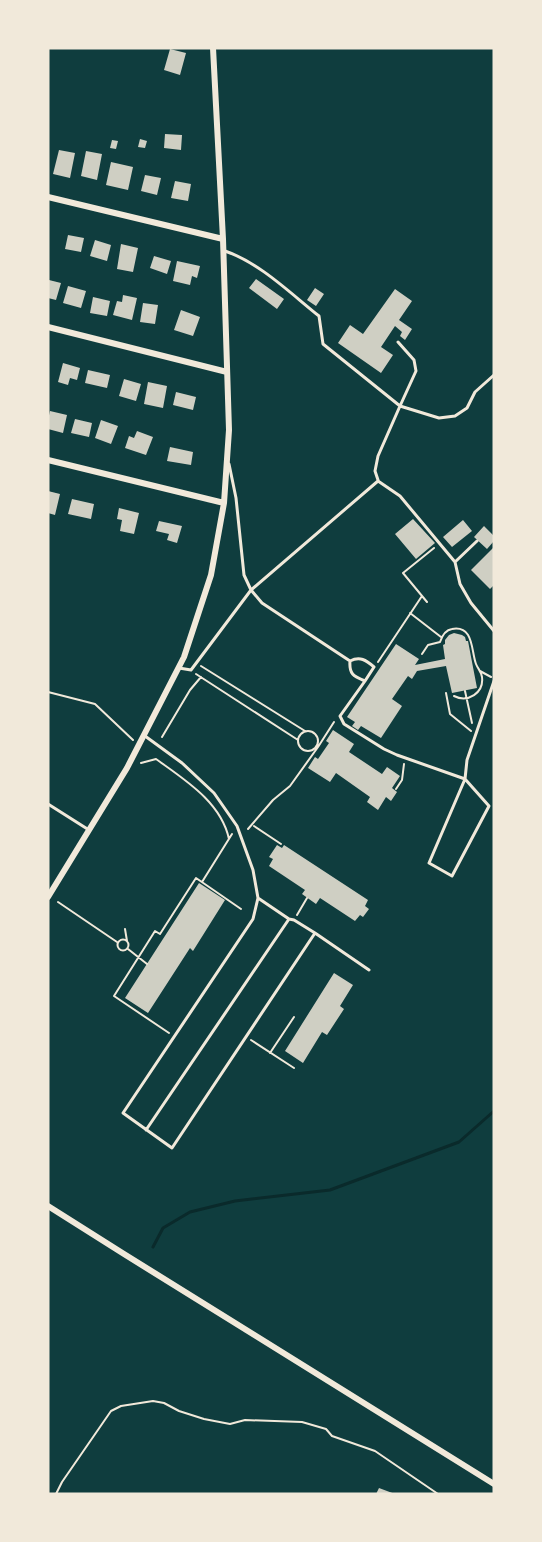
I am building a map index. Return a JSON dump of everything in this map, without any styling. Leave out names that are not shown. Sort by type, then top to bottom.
[{"type":"street","points":[[48,897],[127,768],[179,668],[211,575],[224,502],[229,430],[223,239],[213,48]]},
{"type":"street","points":[[48,197],[223,239]]},
{"type":"street","points":[[48,327],[227,372]]},
{"type":"street","points":[[48,460],[224,502]]},
{"type":"street","points":[[48,1206],[494,1484]]},
{"type":"lane","points":[[223,251],[236,255],[267,275],[318,316],[323,344],[400,406],[439,418],[455,416],[467,408],[475,392],[494,375]]},
{"type":"lane","points":[[398,342],[414,360],[416,371],[378,456],[375,471],[378,481],[400,496],[455,562],[460,584],[471,603],[494,632]]},
{"type":"lane","points":[[227,455],[236,498],[244,574],[251,590],[262,603],[350,661]]},
{"type":"lane","points":[[179,668],[191,670],[251,590],[378,481]]},
{"type":"lane","points":[[455,562],[477,541]]},
{"type":"lane","points":[[350,661],[356,658],[365,660],[374,667],[340,716],[344,724],[384,749],[465,779],[489,806],[452,876],[429,863],[465,779],[467,760],[494,679]]},
{"type":"lane","points":[[350,661],[350,668],[354,676],[364,681]]},
{"type":"lane","points":[[144,735],[182,763],[214,793],[239,832],[253,870],[258,898],[253,919],[123,1113],[172,1148],[315,933]]},
{"type":"lane","points":[[48,804],[88,830]]},
{"type":"lane","points":[[258,898],[369,970]]},
{"type":"lane","points":[[146,1130],[292,919]]},
{"type":"path","points":[[427,602],[403,573],[440,544]]},
{"type":"path","points":[[374,667],[422,596]]},
{"type":"path","points":[[410,613],[442,638]]},
{"type":"path","points":[[422,654],[428,645],[440,642],[444,633],[449,629],[463,630],[468,634],[482,684],[473,696],[462,699],[454,696]]},
{"type":"path","points":[[197,663],[305,731],[311,731],[316,735],[317,746]]},
{"type":"path","points":[[191,670],[298,740],[301,747],[307,750],[317,746]]},
{"type":"path","points":[[480,671],[494,679]]},
{"type":"path","points":[[162,737],[190,690],[201,677]]},
{"type":"path","points":[[465,691],[471,718]]},
{"type":"path","points":[[48,692],[95,704],[133,740]]},
{"type":"path","points":[[446,693],[450,714],[476,735]]},
{"type":"path","points":[[248,829],[273,800],[290,786],[340,716]]},
{"type":"path","points":[[298,740],[305,731]]},
{"type":"path","points":[[317,746],[323,751]]},
{"type":"path","points":[[396,789],[402,780],[405,758]]},
{"type":"path","points":[[141,763],[156,759],[180,776],[211,803],[229,839]]},
{"type":"path","points":[[252,825],[281,844]]},
{"type":"path","points":[[202,882],[232,834]]},
{"type":"path","points":[[174,1037],[114,996],[155,931],[160,934],[196,878],[241,909]]},
{"type":"path","points":[[292,919],[307,898]]},
{"type":"path","points":[[57,902],[117,942],[120,950],[124,951],[127,948]]},
{"type":"path","points":[[125,929],[127,948]]},
{"type":"path","points":[[117,942],[122,939],[127,941]]},
{"type":"path","points":[[127,948],[147,964]]},
{"type":"path","points":[[270,1053],[294,1017]]},
{"type":"path","points":[[246,1036],[294,1068]]},
{"type":"path","points":[[57,1494],[62,1482],[111,1411],[121,1406],[153,1401],[204,1419],[230,1424],[245,1420],[302,1422],[326,1430],[332,1436],[375,1451],[438,1494]]},
{"type":"building","points":[[170,49],[186,53],[180,75],[164,70]]},
{"type":"building","points":[[165,134],[182,135],[181,150],[164,148]]},
{"type":"building","points":[[140,139],[147,141],[145,148],[138,147]]},
{"type":"building","points":[[112,140],[118,141],[116,149],[110,148]]},
{"type":"building","points":[[59,150],[75,153],[70,178],[53,174]]},
{"type":"building","points":[[86,151],[102,154],[97,180],[81,176]]},
{"type":"building","points":[[111,162],[133,167],[128,190],[106,185]]},
{"type":"building","points":[[145,175],[161,178],[157,195],[141,191]]},
{"type":"building","points":[[175,181],[191,184],[188,201],[171,198]]},
{"type":"building","points":[[68,235],[84,238],[81,252],[65,249]]},
{"type":"building","points":[[95,240],[111,245],[107,261],[90,256]]},
{"type":"building","points":[[121,244],[138,248],[133,272],[117,269]]},
{"type":"building","points":[[154,256],[171,261],[167,274],[150,268]]},
{"type":"building","points":[[177,261],[200,266],[197,278],[192,276],[190,285],[173,281]]},
{"type":"building","points":[[256,279],[284,299],[277,309],[249,288]]},
{"type":"building","points":[[49,280],[61,283],[56,300],[48,298]]},
{"type":"building","points":[[68,286],[86,291],[81,308],[63,303]]},
{"type":"building","points":[[315,288],[324,294],[316,306],[307,300]]},
{"type":"building","points":[[395,289],[412,301],[399,320],[412,329],[405,340],[400,336],[402,332],[395,326],[381,347],[393,355],[381,373],[338,343],[350,325],[363,334]]},
{"type":"building","points":[[123,295],[137,298],[132,320],[113,315],[117,301],[122,302]]},
{"type":"building","points":[[93,297],[110,301],[107,316],[90,313]]},
{"type":"building","points":[[143,303],[158,305],[155,324],[140,322]]},
{"type":"building","points":[[181,310],[200,317],[193,336],[174,330]]},
{"type":"building","points":[[63,363],[80,368],[77,380],[70,378],[68,385],[58,382]]},
{"type":"building","points":[[88,370],[110,375],[107,388],[85,383]]},
{"type":"building","points":[[124,379],[141,384],[136,401],[119,396]]},
{"type":"building","points":[[148,382],[167,386],[163,408],[144,404]]},
{"type":"building","points":[[176,392],[196,397],[193,410],[173,405]]},
{"type":"building","points":[[50,411],[67,415],[63,433],[48,429]]},
{"type":"building","points":[[75,419],[92,423],[89,437],[71,433]]},
{"type":"building","points":[[101,420],[118,426],[111,444],[95,438]]},
{"type":"building","points":[[137,431],[153,437],[146,455],[125,448],[129,436],[134,438]]},
{"type":"building","points":[[170,447],[193,452],[191,465],[167,461]]},
{"type":"building","points":[[48,491],[60,494],[55,515],[48,513]]},
{"type":"building","points":[[72,499],[94,504],[91,519],[68,514]]},
{"type":"building","points":[[119,508],[139,513],[134,534],[120,531],[122,520],[117,519]]},
{"type":"building","points":[[413,519],[435,543],[416,559],[395,534]]},
{"type":"building","points":[[463,520],[472,531],[452,547],[443,537]]},
{"type":"building","points":[[159,521],[182,526],[177,543],[167,540],[169,534],[156,531]]},
{"type":"building","points":[[484,526],[494,536],[494,541],[487,549],[474,537]]},
{"type":"building","points":[[494,547],[494,585],[490,589],[471,570]]},
{"type":"building","points":[[454,633],[462,635],[468,641],[477,688],[452,693],[446,666],[417,671],[412,679],[408,676],[392,699],[402,706],[381,738],[361,726],[358,730],[352,726],[355,722],[347,717],[396,644],[419,659],[415,665],[445,659],[443,645],[449,635]]},
{"type":"building","points":[[333,730],[354,744],[349,752],[382,774],[387,767],[400,776],[392,788],[397,792],[391,801],[386,797],[378,810],[367,802],[370,797],[336,773],[330,782],[308,768],[315,757],[318,759],[329,743],[326,741]]},
{"type":"building","points":[[277,845],[282,848],[284,845],[368,900],[365,906],[369,909],[363,917],[360,915],[355,921],[320,898],[316,904],[302,894],[305,890],[269,866],[273,859],[269,857]]},
{"type":"building","points":[[199,883],[225,900],[193,951],[190,948],[148,1013],[125,998]]},
{"type":"building","points":[[334,973],[353,985],[340,1006],[344,1009],[327,1035],[322,1032],[303,1063],[285,1051]]},
{"type":"building","points":[[379,1488],[395,1494],[376,1494]]},
{"type":"waterway","points":[[153,1247],[163,1228],[190,1212],[235,1201],[330,1190],[459,1142],[494,1111]]}]
